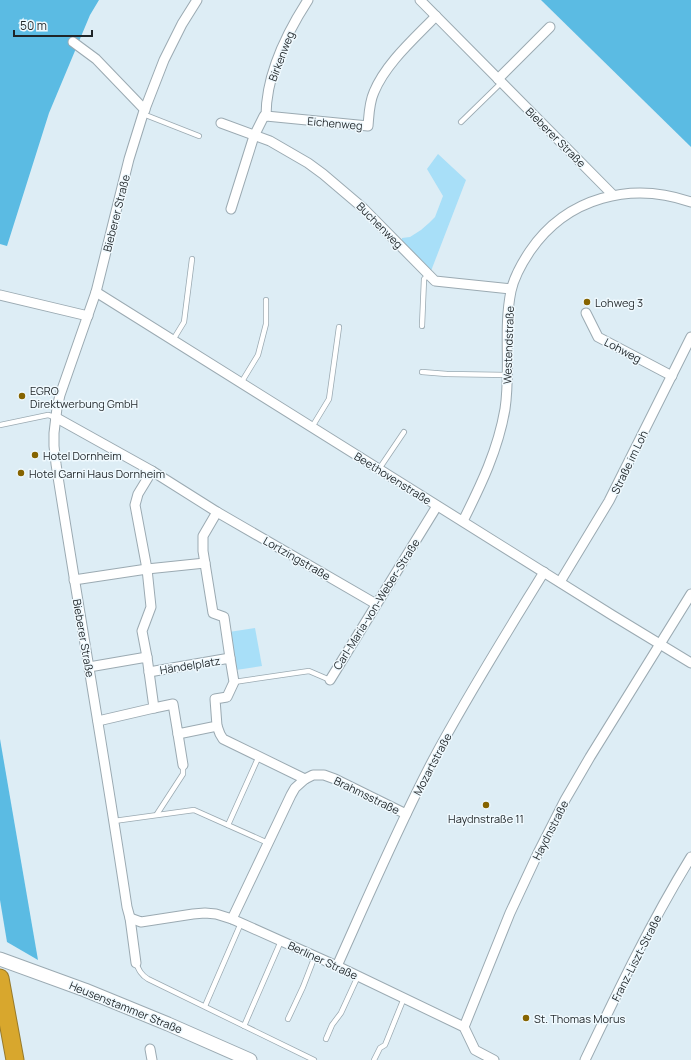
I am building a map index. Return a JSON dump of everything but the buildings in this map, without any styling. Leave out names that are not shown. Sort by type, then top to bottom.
[{"type":"highway","points":[[0,978],[15,1060]]},
{"type":"street","name":"Bieberer Straße","points":[[136,963],[56,464],[54,446],[55,417],[60,395],[96,292],[129,158],[144,112],[164,60],[182,24],[197,0]]},
{"type":"street","name":"Birkenweg","points":[[266,116],[268,92],[275,67],[282,48],[308,0]]},
{"type":"street","name":"Bieberer Straße","points":[[420,0],[613,195]]},
{"type":"street","name":"Eichenweg","points":[[266,116],[368,126],[368,113],[372,97],[384,74],[402,51],[436,16]]},
{"type":"street","points":[[500,80],[550,27]]},
{"type":"street","points":[[73,42],[96,59],[144,112]]},
{"type":"street","points":[[231,209],[254,136],[264,116],[266,116]]},
{"type":"street","name":"Buchenweg","points":[[221,123],[279,146],[324,174],[369,214],[435,281],[511,289]]},
{"type":"street","name":"Westendstraße","points":[[462,521],[481,485],[500,432],[505,410],[508,375],[508,318],[511,289],[526,257],[540,238],[551,227],[579,208],[599,199],[626,193],[648,193],[676,197],[691,202]]},
{"type":"street","name":"Beethovenstraße","points":[[96,292],[691,664]]},
{"type":"street","points":[[0,295],[65,309],[88,316]]},
{"type":"street","name":"Lohweg","points":[[586,314],[598,337],[672,376]]},
{"type":"street","name":"Straße im Loh","points":[[560,582],[610,501],[691,337]]},
{"type":"street","name":"Lortzingstraße","points":[[55,417],[152,471],[217,512],[376,604]]},
{"type":"street","points":[[147,569],[135,505],[138,494],[152,471]]},
{"type":"street","name":"Carl-Maria-von-Weber-Straße","points":[[330,680],[437,506]]},
{"type":"street","points":[[74,580],[147,569],[205,563],[202,551],[203,536],[217,512]]},
{"type":"street","name":"Händelplatz","points":[[205,563],[213,613],[224,617],[234,682]]},
{"type":"street","name":"Händelplatz","points":[[147,569],[151,607],[142,631],[154,708]]},
{"type":"street","name":"Mozartstraße","points":[[337,966],[406,814],[433,760],[544,572]]},
{"type":"street","name":"Haydnstraße","points":[[464,1027],[510,913],[551,828],[580,774],[691,594]]},
{"type":"street","name":"Händelplatz","points":[[89,667],[147,657]]},
{"type":"street","name":"Händelplatz","points":[[149,672],[230,658]]},
{"type":"street","points":[[232,919],[291,795],[295,788],[305,779],[224,739],[220,734],[217,726],[215,700],[227,697],[234,682]]},
{"type":"street","points":[[98,721],[173,704],[183,766]]},
{"type":"street","points":[[178,734],[217,726]]},
{"type":"street","name":"Brahmsstraße","points":[[305,779],[313,775],[330,776],[406,814]]},
{"type":"street","name":"Franz-Liszt-Straße","points":[[585,1060],[653,924],[691,857]]},
{"type":"street","name":"Berliner Straße","points":[[130,918],[141,922],[206,913],[216,914],[232,919],[337,966],[464,1027]]},
{"type":"street","name":"Heusenstammer Straße","points":[[0,959],[99,995],[250,1060]]},
{"type":"street","points":[[464,1027],[475,1050],[494,1060]]},
{"type":"street","points":[[150,1049],[152,1060]]},
{"type":"lane","points":[[461,122],[500,80]]},
{"type":"lane","points":[[144,112],[199,136]]},
{"type":"lane","points":[[173,340],[184,322],[192,259]]},
{"type":"lane","points":[[422,326],[424,279],[428,275]]},
{"type":"lane","points":[[241,383],[258,355],[266,324],[266,300]]},
{"type":"lane","points":[[312,428],[329,399],[339,326]]},
{"type":"lane","points":[[422,372],[508,375]]},
{"type":"lane","points":[[0,425],[48,415],[55,417]]},
{"type":"lane","points":[[379,469],[404,432]]},
{"type":"lane","name":"Carl-Maria-von-Weber-Straße","points":[[234,682],[309,671],[330,680]]},
{"type":"lane","points":[[228,824],[259,756]]},
{"type":"lane","points":[[157,814],[183,774],[183,766]]},
{"type":"lane","points":[[114,821],[194,810],[268,843]]},
{"type":"lane","points":[[205,1006],[241,923]]},
{"type":"lane","points":[[244,1026],[281,941]]},
{"type":"lane","points":[[288,1019],[315,956]]},
{"type":"lane","points":[[136,963],[143,976],[314,1060]]},
{"type":"lane","points":[[326,1039],[332,1025],[341,1013],[358,976]]},
{"type":"lane","points":[[374,1060],[380,1048],[385,1045],[404,998]]},
{"type":"shaded area","points":[[0,0],[99,0],[90,15],[49,113],[7,246],[0,244]]},
{"type":"shaded area","points":[[541,0],[691,0],[691,147]]},
{"type":"shaded area","points":[[438,154],[466,180],[431,271],[402,241],[402,238],[410,237],[421,230],[435,217],[443,196],[427,169]]},
{"type":"shaded area","points":[[255,628],[262,666],[236,670],[229,632]]},
{"type":"shaded area","points":[[0,739],[38,960],[7,942],[0,900]]},
{"type":"place","name":"Lohweg 3","points":[[587,302]]},
{"type":"place","name":"EGRO Direktwerbung GmbH","points":[[22,396]]},
{"type":"place","name":"Hotel Dornheim","points":[[35,455]]},
{"type":"place","name":"Hotel Garni Haus Dornheim","points":[[21,473]]},
{"type":"place","name":"Haydnstraße 11","points":[[486,805]]},
{"type":"place","name":"St. Thomas Morus","points":[[526,1018]]}]
